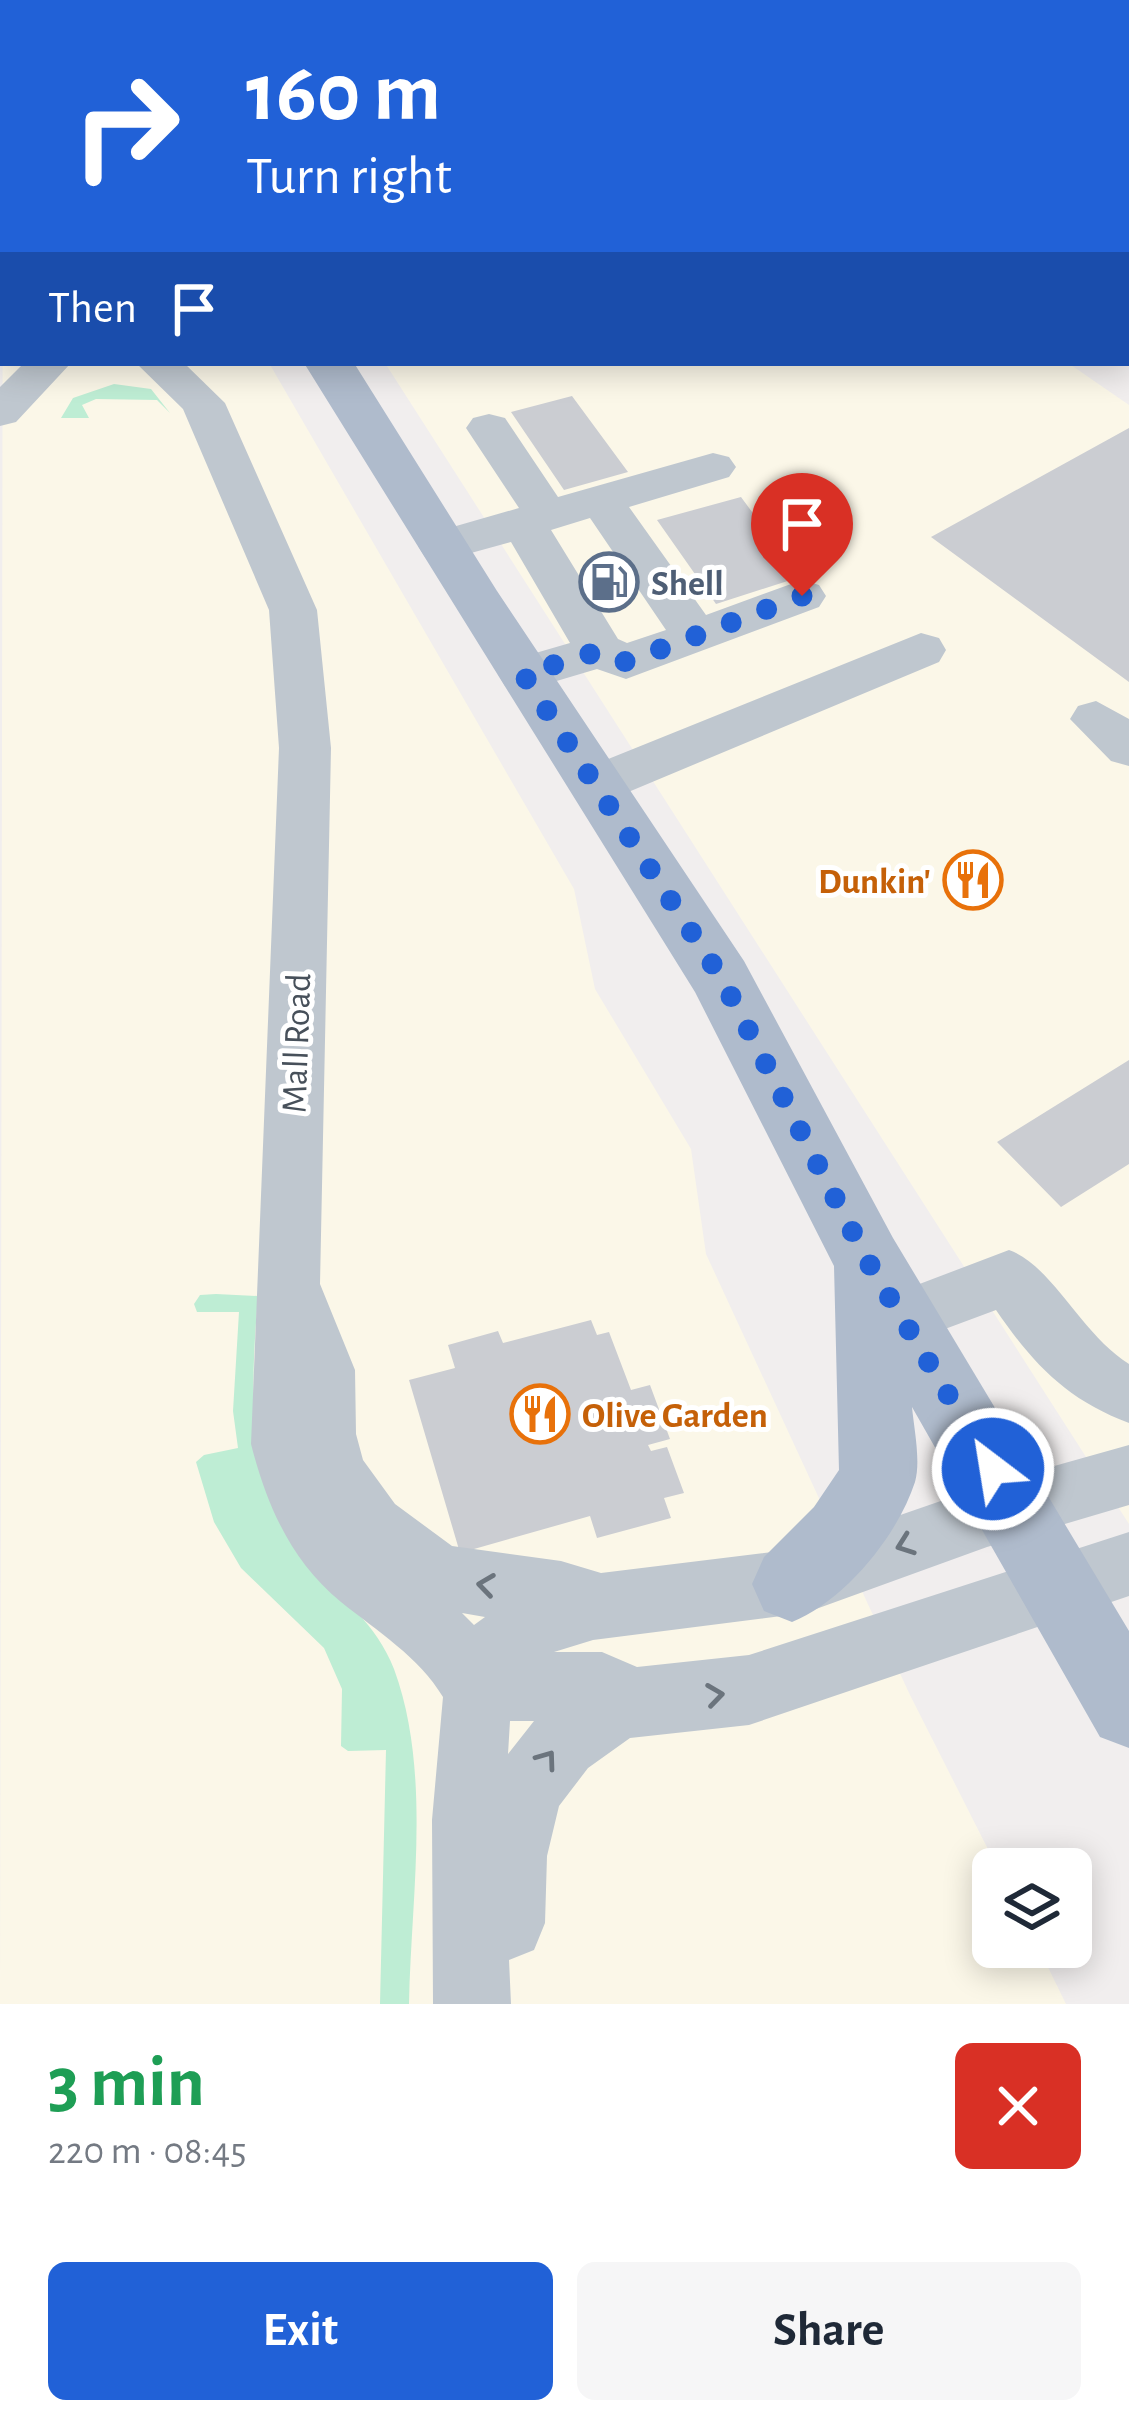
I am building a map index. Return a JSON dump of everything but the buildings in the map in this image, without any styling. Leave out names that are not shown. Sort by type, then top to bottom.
[{"type":"main road","points":[[331,366],[523,674],[722,979],[884,1289],[1016,1507],[1129,1708]]},
{"type":"main road","points":[[792,1584],[842,1533],[878,1478],[884,1289]]},
{"type":"street","points":[[14,391],[46,366]]},
{"type":"street","name":"Mall Road","points":[[161,366],[203,403],[293,610],[305,748],[284,1444],[310,1517],[327,1542],[449,1642],[477,1687]]},
{"type":"street","points":[[489,428],[600,651]]},
{"type":"street","points":[[442,546],[713,467]]},
{"type":"street","points":[[600,500],[696,637]]},
{"type":"street","points":[[523,674],[600,651],[626,662],[802,596]]},
{"type":"street","points":[[595,785],[921,650]]},
{"type":"street","points":[[288,1275],[324,1373],[323,1440],[335,1475],[380,1536],[412,1561],[445,1576],[485,1586],[568,1592],[600,1605]]},
{"type":"street","points":[[884,1289],[1009,1276],[1052,1338],[1080,1366],[1108,1387],[1129,1394]]},
{"type":"street","points":[[472,1992],[477,1687],[493,1654],[530,1628],[600,1605],[684,1600],[792,1584],[1016,1507],[1129,1475]]},
{"type":"street","points":[[472,1992],[504,1945],[516,1815],[542,1764],[580,1724],[630,1703],[749,1690],[814,1673],[1129,1564]]},
{"type":"street","points":[[477,1687],[602,1686],[630,1703]]},
{"type":"shaded area","points":[[3,366],[271,366],[574,889],[595,989],[691,1149],[706,1254],[910,1695],[987,1848],[972,1848],[972,1968],[1048,1968],[1066,2004],[0,2004]]},
{"type":"shaded area","points":[[387,366],[1072,366],[1129,405],[1129,1524]]},
{"type":"green space","points":[[114,384],[151,389],[170,413],[157,400],[96,399],[82,405],[89,418],[61,418],[73,398]]},
{"type":"green space","points":[[200,1295],[258,1296],[256,1438],[272,1505],[309,1564],[378,1638],[406,1709],[416,1792],[409,2004],[380,2004],[386,1750],[348,1751],[341,1746],[342,1689],[324,1648],[241,1568],[214,1522],[196,1462],[204,1455],[238,1448],[233,1411],[239,1312],[197,1312],[194,1304]]},
{"type":"place","name":"Shell","points":[[609,582]]},
{"type":"place","name":"Dunkin'","points":[[973,880]]},
{"type":"place","name":"Olive Garden","points":[[540,1414]]},
{"type":"route","points":[[802,596],[626,662],[607,658],[600,651],[523,674],[722,979],[867,1260],[993,1469]]}]
